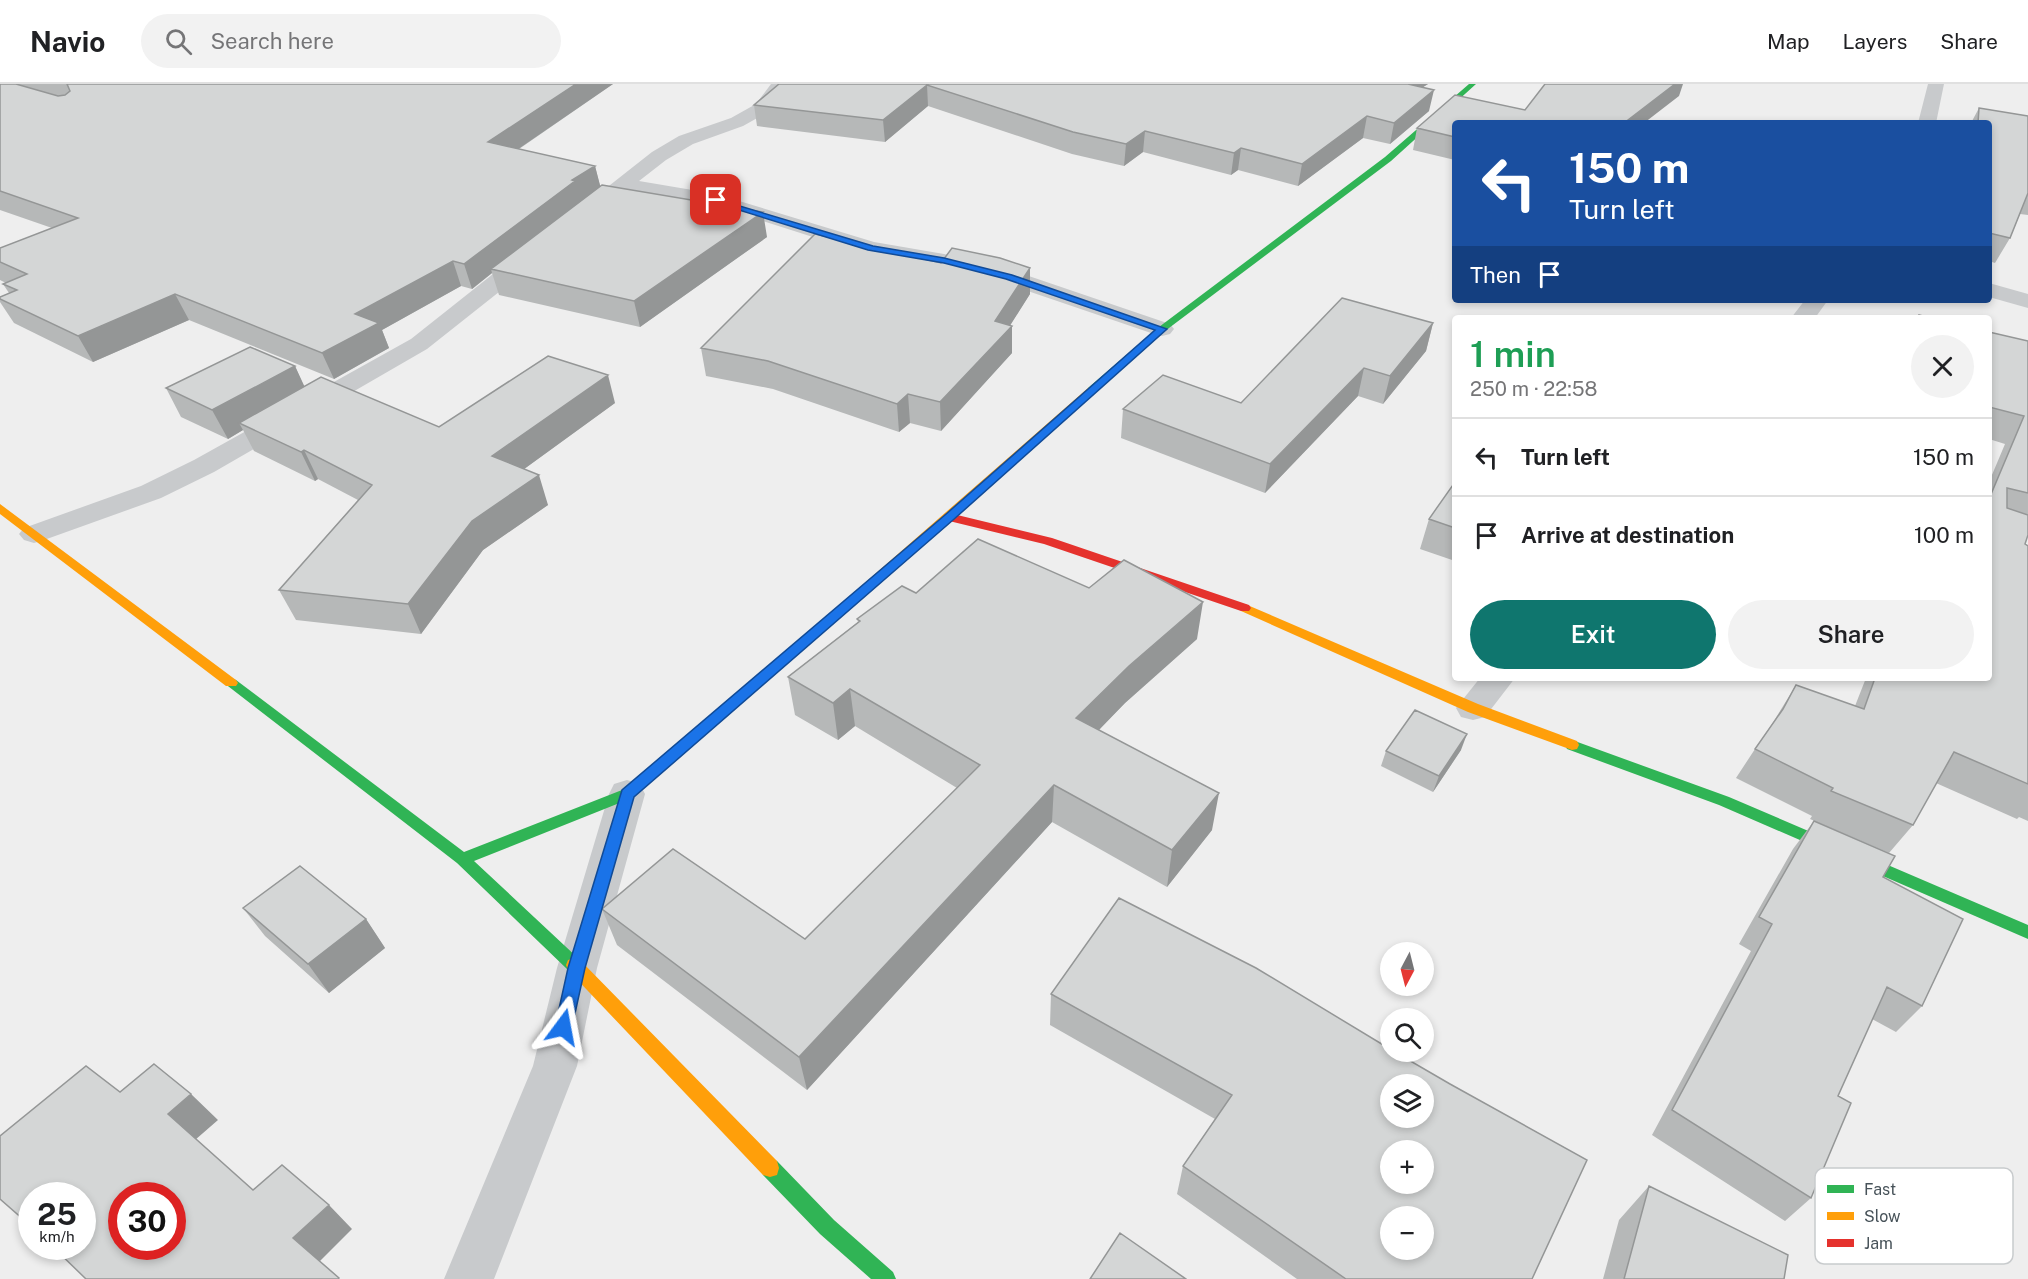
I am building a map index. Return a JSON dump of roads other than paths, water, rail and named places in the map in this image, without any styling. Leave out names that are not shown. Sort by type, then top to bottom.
[{"type":"street","points":[[34,534],[151,492],[253,439],[419,344],[659,156],[686,140],[737,122],[762,108],[780,84]]},
{"type":"street","points":[[462,859],[627,794],[949,517],[1162,329],[1388,159],[1473,84]]},
{"type":"street","points":[[1928,120],[1936,84]]},
{"type":"street","points":[[621,184],[716,200],[871,248],[944,261],[1009,277],[1162,329]]},
{"type":"street","points":[[1992,291],[2028,301]]},
{"type":"street","points":[[1805,315],[1815,303]]},
{"type":"street","points":[[0,508],[462,859],[577,968],[827,1227],[886,1279]]},
{"type":"street","points":[[949,517],[1048,540],[1246,608],[1473,708],[1724,801],[2028,932]]},
{"type":"street","points":[[1473,708],[1496,681]]},
{"type":"street","points":[[469,1279],[555,1066],[577,968],[627,794]]}]
